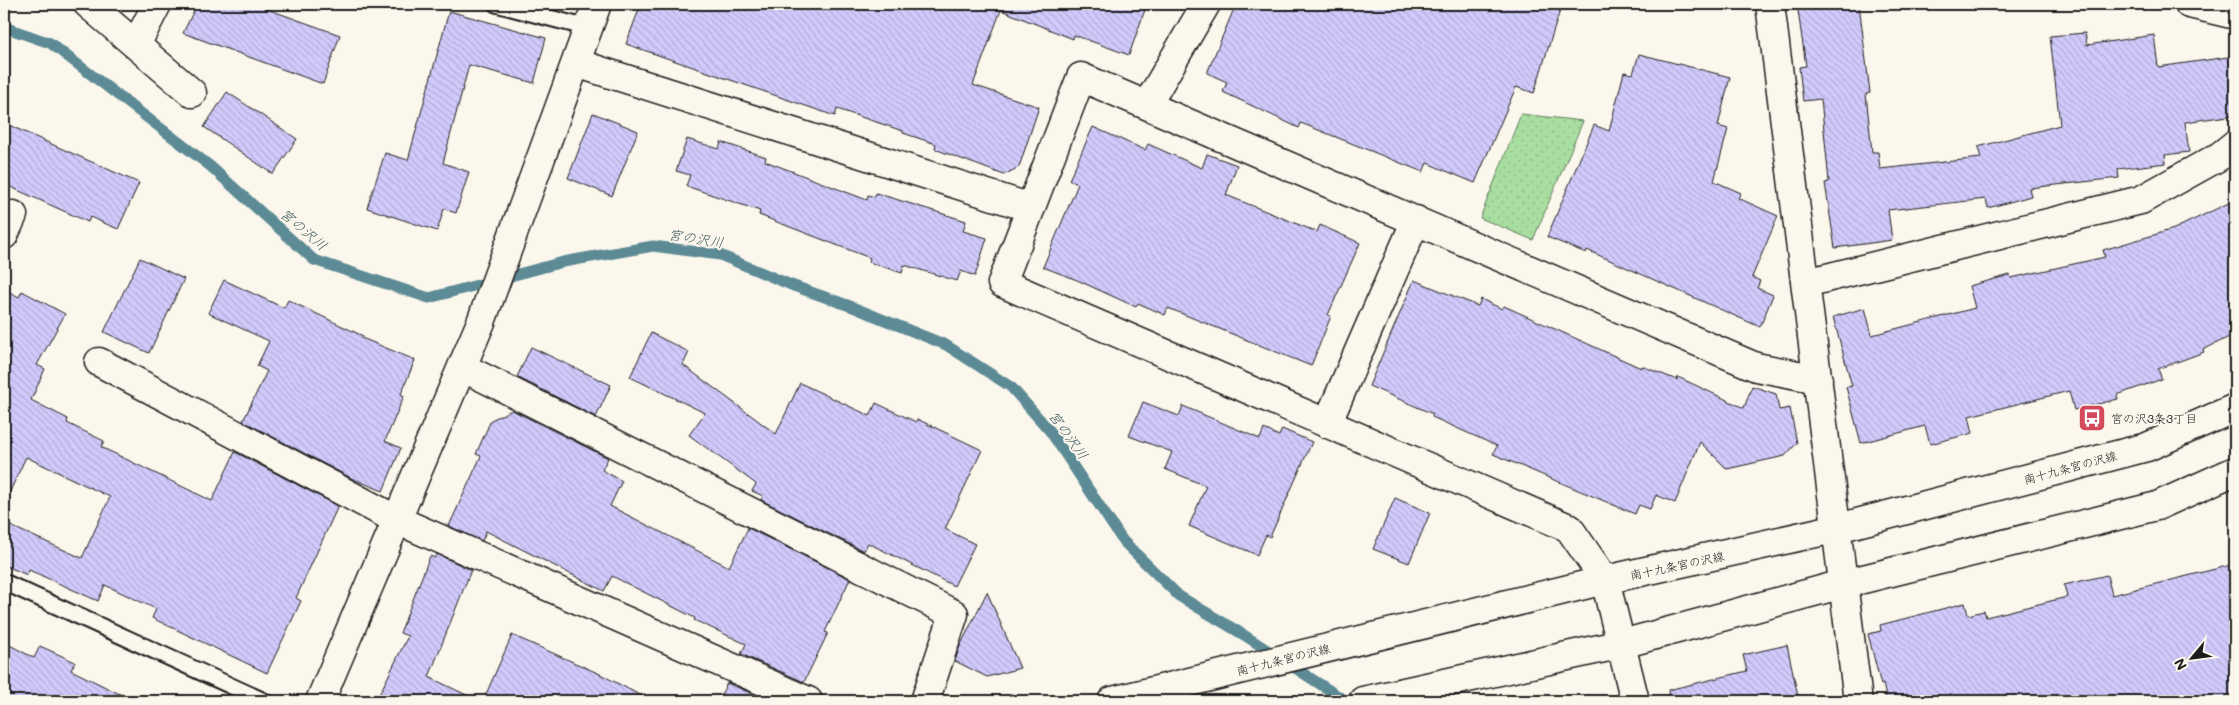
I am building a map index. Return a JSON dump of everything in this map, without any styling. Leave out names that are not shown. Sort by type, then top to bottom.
[{"type":"street","points":[[88,4],[192,92]]},
{"type":"street","points":[[136,45],[157,4]]},
{"type":"street","points":[[1147,105],[1206,4]]},
{"type":"street","points":[[1770,4],[1838,528],[1858,701]]},
{"type":"street","points":[[2189,4],[2235,15]]},
{"type":"street","points":[[320,701],[481,322],[593,16]]},
{"type":"street","points":[[576,62],[1031,208]]},
{"type":"street","points":[[1635,701],[1605,580],[1569,528],[1002,283],[1081,77],[1756,367],[1818,378]]},
{"type":"street","points":[[1806,283],[2141,200],[2220,156],[2235,144]]},
{"type":"street","points":[[1327,424],[1416,220]]},
{"type":"street","points":[[99,362],[397,520],[808,701]]},
{"type":"street","points":[[462,367],[954,614],[925,701]]},
{"type":"street","name":"南十九条宮の沢線","points":[[1112,701],[1605,580],[1720,556],[1838,528],[2147,447],[2235,408]]},
{"type":"street","points":[[1372,699],[1622,644],[1843,584],[2157,506],[2235,471]]},
{"type":"lane","points":[[496,4],[593,16]]},
{"type":"lane","points":[[4,582],[264,701]]},
{"type":"green space","points":[[1521,114],[1583,121],[1533,240],[1480,218]]},
{"type":"building","points":[[197,4],[253,4],[340,35],[323,84],[183,33]]},
{"type":"building","points":[[641,4],[1147,4],[1129,55],[1074,35],[1073,39],[1001,10],[973,85],[1039,107],[1019,167],[1004,175],[935,149],[936,144],[903,133],[903,131],[837,109],[835,116],[626,44]]},
{"type":"building","points":[[1236,4],[1562,4],[1534,93],[1516,87],[1475,183],[1427,163],[1423,172],[1301,123],[1299,128],[1223,92],[1227,82],[1207,73]]},
{"type":"building","points":[[1797,4],[1859,4],[1870,93],[1866,94],[1872,152],[1878,152],[1880,169],[1981,158],[1978,147],[2060,125],[2050,36],[2085,33],[2087,45],[2154,35],[2158,67],[2235,56],[2235,115],[2185,122],[2189,152],[2165,155],[2166,163],[2118,169],[2119,178],[2029,188],[2031,196],[1988,208],[1986,199],[1888,210],[1892,240],[1835,248],[1825,183],[1829,182],[1821,99],[1803,101],[1799,67],[1806,66]]},
{"type":"building","points":[[449,11],[546,38],[534,83],[469,65],[443,163],[469,172],[456,213],[444,209],[437,231],[367,208],[385,153],[408,160]]},
{"type":"building","points":[[1639,54],[1730,77],[1718,126],[1728,129],[1714,181],[1741,193],[1738,198],[1778,216],[1752,277],[1760,281],[1757,288],[1773,295],[1760,327],[1587,250],[1586,253],[1547,237],[1594,125],[1609,131],[1624,72],[1633,74]]},
{"type":"building","points":[[227,92],[297,139],[273,174],[204,127]]},
{"type":"building","points":[[593,113],[638,131],[612,196],[568,178]]},
{"type":"building","points":[[4,123],[139,183],[118,229],[90,217],[88,222],[4,184]]},
{"type":"building","points":[[1093,127],[1145,150],[1148,144],[1202,168],[1207,154],[1237,165],[1226,195],[1317,232],[1320,225],[1360,243],[1328,315],[1331,316],[1311,366],[1168,308],[1165,315],[1138,303],[1136,307],[1043,267],[1078,184],[1069,180]]},
{"type":"building","points":[[687,139],[719,149],[721,142],[766,157],[765,161],[867,200],[868,195],[875,197],[876,193],[966,221],[963,231],[987,238],[975,276],[961,271],[957,281],[904,265],[902,273],[869,262],[870,258],[759,215],[760,211],[686,186],[690,175],[676,171]]},
{"type":"building","points":[[2235,200],[2235,334],[2203,350],[2204,352],[2158,369],[2162,379],[2117,395],[2118,399],[2074,410],[2069,391],[1969,416],[1973,433],[1930,444],[1925,426],[1861,443],[1846,387],[1852,386],[1833,317],[1865,308],[1872,335],[1975,308],[1969,286],[2010,275],[2011,278],[2105,257],[2103,250],[2174,229]]},
{"type":"building","points":[[140,258],[184,279],[149,353],[104,332]]},
{"type":"building","points":[[224,280],[284,308],[288,300],[363,336],[362,338],[415,360],[401,394],[404,396],[385,441],[401,448],[383,491],[351,478],[243,421],[267,371],[257,366],[269,341],[208,313]]},
{"type":"building","points":[[1414,280],[1478,306],[1481,299],[1502,309],[1504,306],[1641,368],[1642,366],[1677,380],[1678,377],[1744,408],[1752,386],[1776,394],[1779,410],[1790,408],[1797,443],[1785,456],[1727,469],[1700,442],[1675,503],[1656,495],[1650,509],[1639,505],[1635,514],[1521,466],[1493,454],[1497,446],[1432,417],[1433,414],[1369,386]]},
{"type":"building","points":[[4,289],[19,297],[22,291],[65,314],[37,365],[45,369],[31,400],[68,419],[67,423],[104,441],[101,447],[212,501],[235,452],[338,506],[296,598],[301,601],[267,673],[152,618],[156,609],[105,585],[98,601],[29,570],[27,575],[4,565],[4,523],[82,558],[110,497],[26,457],[4,504]]},
{"type":"building","points":[[651,333],[689,352],[683,365],[776,434],[800,383],[870,416],[876,403],[916,422],[917,419],[982,450],[945,529],[975,544],[954,586],[868,543],[864,551],[761,500],[763,496],[752,491],[756,484],[689,435],[705,413],[630,377]]},
{"type":"building","points":[[531,347],[611,385],[596,417],[517,377]]},
{"type":"building","points":[[1143,402],[1179,416],[1183,406],[1260,439],[1264,429],[1279,436],[1282,429],[1312,442],[1270,537],[1266,535],[1257,555],[1189,526],[1206,486],[1165,469],[1172,452],[1129,436]]},
{"type":"building","points":[[512,410],[608,458],[602,470],[622,481],[610,506],[729,567],[748,528],[850,579],[825,632],[828,633],[804,682],[741,654],[746,644],[694,620],[695,618],[612,576],[604,591],[486,531],[482,541],[449,526],[481,456],[476,454],[491,420]]},
{"type":"building","points":[[1395,498],[1430,513],[1409,563],[1373,549]]},
{"type":"building","points":[[437,554],[471,570],[429,677],[479,701],[376,701],[408,636],[400,633],[430,556],[435,558]]},
{"type":"building","points":[[2235,564],[2235,701],[1887,701],[1883,684],[1881,685],[1868,634],[1881,631],[1880,625],[1965,603],[1968,615],[1984,611],[1986,617],[2067,597],[2064,585],[2107,575],[2112,595]]},
{"type":"building","points":[[987,592],[1020,668],[987,677],[955,661],[960,646]]},
{"type":"building","points":[[512,635],[600,674],[651,701],[483,701]]},
{"type":"building","points":[[4,642],[34,658],[40,646],[75,662],[71,670],[134,701],[4,701]]},
{"type":"building","points":[[1787,645],[1799,701],[1669,701],[1668,690],[1747,671],[1743,655]]},
{"type":"building","points":[[727,683],[770,701],[718,701]]},
{"type":"waterway","name":"宮の沢川","points":[[4,27],[50,43],[210,166],[314,260],[429,298],[563,262],[653,246],[720,255],[791,285],[850,306],[946,345],[1011,387],[1050,431],[1123,541],[1179,596],[1244,635],[1346,701]]},
{"type":"place","name":"宮の沢3条3丁目","points":[[2092,418]]}]
